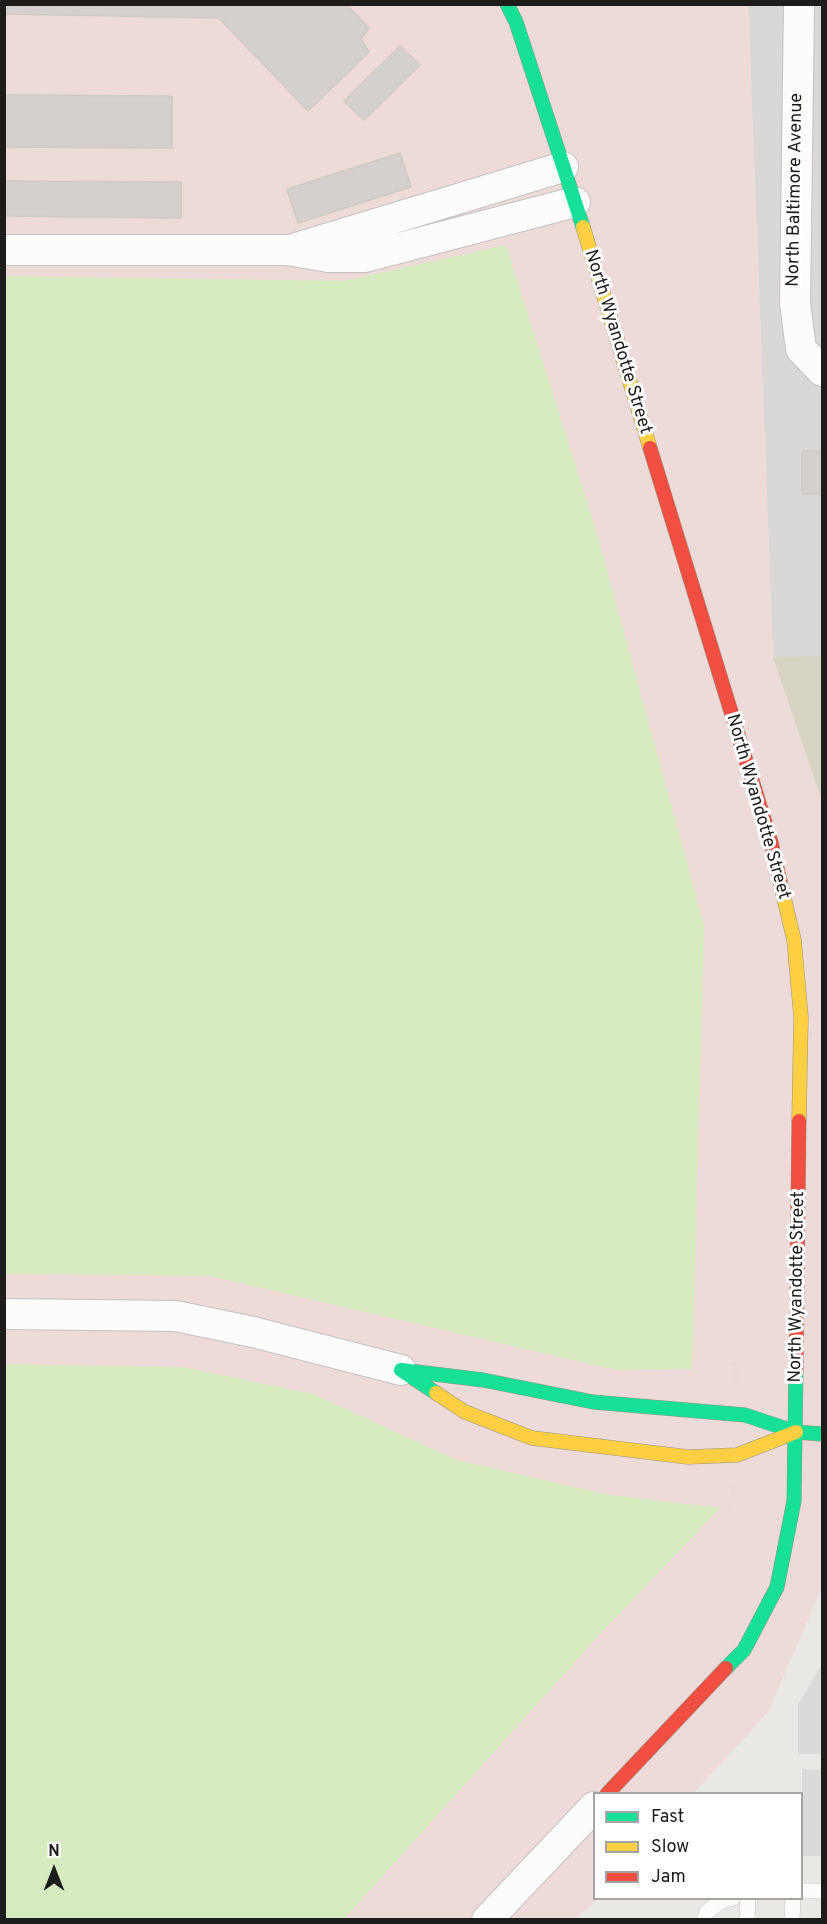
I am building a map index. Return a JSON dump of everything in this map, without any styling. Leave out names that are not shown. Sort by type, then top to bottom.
[{"type":"street","name":"North Wyandotte Street","points":[[507,4],[516,22],[563,167],[771,842],[794,940],[801,1017],[794,1501],[777,1587],[744,1650],[609,1792]]},
{"type":"street","name":"North Baltimore Avenue","points":[[799,4],[795,303],[801,349],[820,370]]},
{"type":"street","points":[[287,250],[563,167]]},
{"type":"street","points":[[4,250],[287,250],[328,257],[365,257],[574,202]]},
{"type":"street","points":[[4,1314],[176,1316],[253,1332],[401,1370],[483,1380],[592,1402],[745,1415],[796,1432],[822,1434]]},
{"type":"street","points":[[401,1370],[465,1412],[532,1438],[688,1457],[737,1455],[796,1432]]},
{"type":"street","points":[[486,1920],[593,1808]]},
{"type":"lane","points":[[803,1891],[822,1891]]},
{"type":"lane","points":[[704,1920],[707,1912],[722,1901],[728,1900]]},
{"type":"lane","points":[[747,1920],[748,1900]]},
{"type":"lane","points":[[792,1920],[793,1900]]},
{"type":"shaded area","points":[[5,5],[748,5],[773,657],[822,802],[822,1587],[768,1712],[695,1792],[593,1792],[593,1900],[597,1900],[576,1919],[5,1920]]},
{"type":"shaded area","points":[[748,5],[822,5],[822,801],[773,657]]},
{"type":"shaded area","points":[[822,656],[822,801],[773,657]]},
{"type":"shaded area","points":[[822,1664],[822,1754],[798,1754],[798,1705]]},
{"type":"shaded area","points":[[802,1769],[822,1770],[822,1856],[803,1856]]},
{"type":"green space","points":[[506,245],[596,530],[704,925],[692,1369],[616,1370],[210,1276],[5,1274],[5,276],[344,281]]},
{"type":"green space","points":[[5,1364],[183,1367],[313,1394],[457,1460],[604,1494],[720,1508],[600,1634],[344,1919],[5,1919]]},
{"type":"building","points":[[4,4],[346,4],[369,28],[361,39],[369,52],[308,111],[219,18],[4,14]]},
{"type":"building","points":[[400,46],[420,65],[364,120],[344,101]]},
{"type":"building","points":[[4,95],[172,96],[172,148],[4,147]]},
{"type":"building","points":[[400,153],[411,187],[298,223],[287,189]]},
{"type":"building","points":[[4,181],[181,182],[181,218],[4,216]]},
{"type":"building","points":[[802,451],[822,451],[822,494],[802,494]]},
{"type":"traffic: fast","points":[[507,4],[516,22],[583,227]]},
{"type":"traffic: fast","points":[[726,1668],[744,1650],[777,1587],[794,1501],[796,1368]]},
{"type":"traffic: fast","points":[[436,1393],[401,1370],[483,1380],[593,1402],[745,1415],[796,1432],[822,1434]]},
{"type":"traffic: slow","points":[[583,227],[650,448]]},
{"type":"traffic: slow","points":[[780,881],[794,940],[801,1017],[799,1121]]},
{"type":"traffic: slow","points":[[436,1393],[465,1412],[532,1438],[688,1457],[737,1455],[796,1432]]},
{"type":"traffic: jam","points":[[650,448],[771,842],[780,881]]},
{"type":"traffic: jam","points":[[796,1368],[799,1121]]},
{"type":"traffic: jam","points":[[609,1792],[726,1668]]}]
